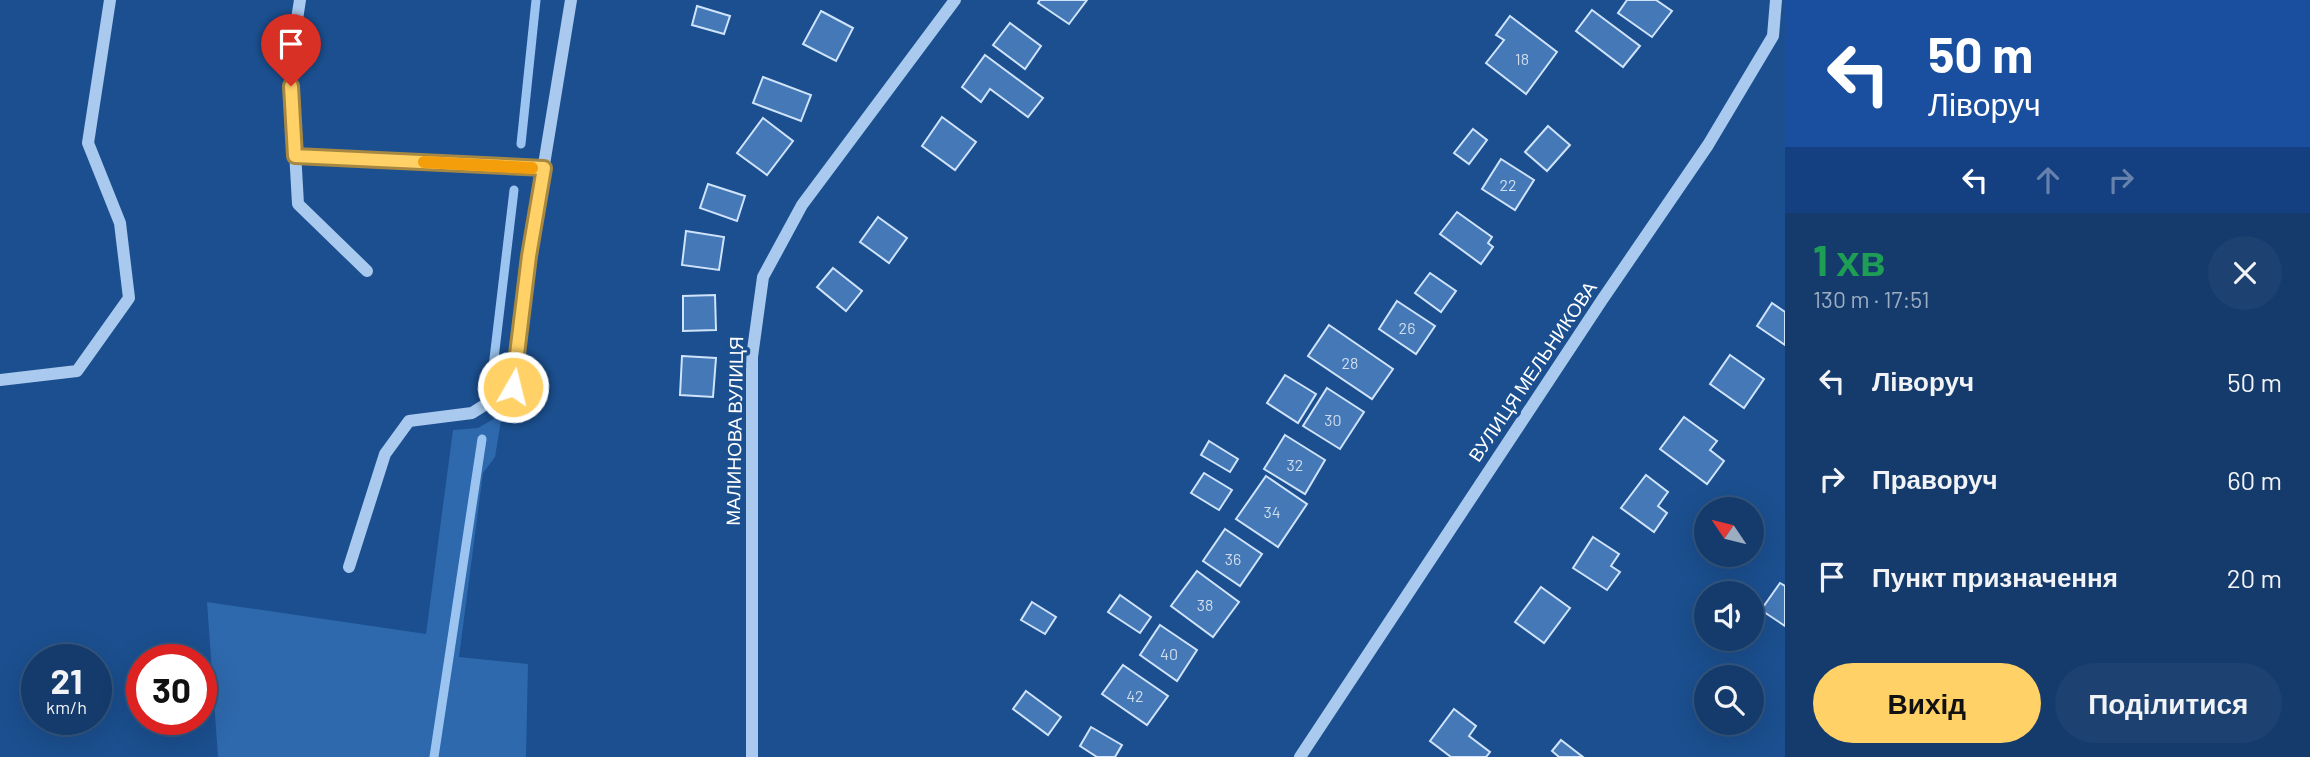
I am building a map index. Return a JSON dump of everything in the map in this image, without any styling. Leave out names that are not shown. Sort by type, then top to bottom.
[{"type":"street","points":[[0,380],[78,371],[129,298],[120,223],[88,143],[110,0]]},
{"type":"street","points":[[300,0],[290,63],[298,204],[367,271]]},
{"type":"street","points":[[349,567],[385,454],[409,421],[472,412],[513,387],[529,256],[572,0]]},
{"type":"street","name":"МАЛИНОВА ВУЛИЦЯ","points":[[752,757],[751,357],[763,277],[802,205],[955,0]]},
{"type":"street","name":"ВУЛИЦЯ МЕЛЬНИКОВА","points":[[1300,757],[1586,323],[1708,145],[1773,36],[1776,0]]},
{"type":"street","points":[[295,156],[544,168]]},
{"type":"shaded area","points":[[502,414],[495,457],[483,473],[459,657],[528,664],[526,757],[218,757],[217,644],[210,644],[207,602],[426,634],[453,430],[478,428]]},
{"type":"building","points":[[1040,0],[1087,0],[1069,24],[1038,3]]},
{"type":"building","points":[[1627,0],[1656,0],[1672,11],[1652,37],[1618,13]]},
{"type":"building","points":[[697,6],[730,16],[724,34],[692,25]]},
{"type":"building","points":[[1592,10],[1640,46],[1623,67],[1576,31]]},
{"type":"building","points":[[821,11],[853,28],[836,61],[803,44]]},
{"type":"building","points":[[1510,16],[1557,52],[1526,94],[1486,63],[1504,40],[1496,35]]},
{"type":"building","points":[[1010,23],[1041,46],[1025,69],[993,45]]},
{"type":"building","points":[[985,55],[1043,98],[1028,117],[990,89],[981,102],[962,87]]},
{"type":"building","points":[[763,77],[811,95],[801,121],[753,103]]},
{"type":"building","points":[[942,117],[976,142],[955,170],[922,146]]},
{"type":"building","points":[[763,118],[793,141],[767,175],[737,153]]},
{"type":"building","points":[[1548,126],[1570,145],[1547,171],[1525,152]]},
{"type":"building","points":[[1473,129],[1487,140],[1469,164],[1454,153]]},
{"type":"building","points":[[1501,159],[1534,180],[1515,210],[1482,189]]},
{"type":"building","points":[[708,184],[745,196],[737,221],[700,208]]},
{"type":"building","points":[[1457,212],[1492,237],[1488,243],[1493,247],[1481,264],[1440,234]]},
{"type":"building","points":[[878,217],[907,238],[889,263],[860,242]]},
{"type":"building","points":[[686,231],[724,237],[719,270],[682,265]]},
{"type":"building","points":[[833,268],[862,291],[846,311],[817,287]]},
{"type":"building","points":[[1430,273],[1456,291],[1441,312],[1415,293]]},
{"type":"building","points":[[715,295],[716,330],[683,331],[683,296]]},
{"type":"building","points":[[1397,301],[1435,326],[1416,354],[1379,329]]},
{"type":"building","points":[[1772,303],[1785,312],[1785,345],[1757,326]]},
{"type":"building","points":[[1329,325],[1393,369],[1372,399],[1308,356]]},
{"type":"building","points":[[1730,355],[1764,379],[1744,408],[1710,384]]},
{"type":"building","points":[[682,356],[716,358],[713,397],[680,395]]},
{"type":"building","points":[[1285,375],[1316,394],[1298,423],[1267,403]]},
{"type":"building","points":[[1327,388],[1364,412],[1340,449],[1303,426]]},
{"type":"building","points":[[1684,417],[1717,441],[1710,450],[1724,461],[1707,484],[1660,449]]},
{"type":"building","points":[[1285,435],[1325,460],[1305,494],[1264,469]]},
{"type":"building","points":[[1209,441],[1238,459],[1230,472],[1201,455]]},
{"type":"building","points":[[1204,473],[1232,490],[1219,510],[1191,493]]},
{"type":"building","points":[[1646,475],[1668,492],[1658,506],[1667,513],[1654,532],[1621,508]]},
{"type":"building","points":[[1266,476],[1307,504],[1278,547],[1236,519]]},
{"type":"building","points":[[1225,529],[1262,554],[1240,586],[1203,561]]},
{"type":"building","points":[[1593,537],[1619,554],[1611,566],[1620,572],[1607,590],[1573,568]]},
{"type":"building","points":[[1197,571],[1239,602],[1213,637],[1171,606]]},
{"type":"building","points":[[1780,583],[1785,586],[1785,626],[1764,612],[1764,606]]},
{"type":"building","points":[[1541,587],[1570,608],[1544,643],[1515,622]]},
{"type":"building","points":[[1120,595],[1151,617],[1140,633],[1108,612]]},
{"type":"building","points":[[1032,602],[1056,617],[1045,634],[1021,620]]},
{"type":"building","points":[[1160,625],[1197,650],[1177,681],[1140,655]]},
{"type":"building","points":[[1123,665],[1168,696],[1147,725],[1102,694]]},
{"type":"building","points":[[1026,691],[1061,717],[1048,735],[1013,709]]},
{"type":"building","points":[[1454,709],[1476,726],[1469,736],[1490,752],[1486,757],[1451,757],[1430,741]]},
{"type":"building","points":[[1091,727],[1122,745],[1115,757],[1097,757],[1080,746]]},
{"type":"building","points":[[1561,740],[1583,757],[1559,757],[1552,751]]},
{"type":"waterway","points":[[521,144],[536,0]]},
{"type":"waterway","points":[[493,367],[514,190]]},
{"type":"waterway","points":[[434,757],[482,439]]},
{"type":"slow traffic","points":[[424,162],[532,168]]},
{"type":"route","points":[[291,86],[295,156],[544,168],[529,256],[513,387]]}]
